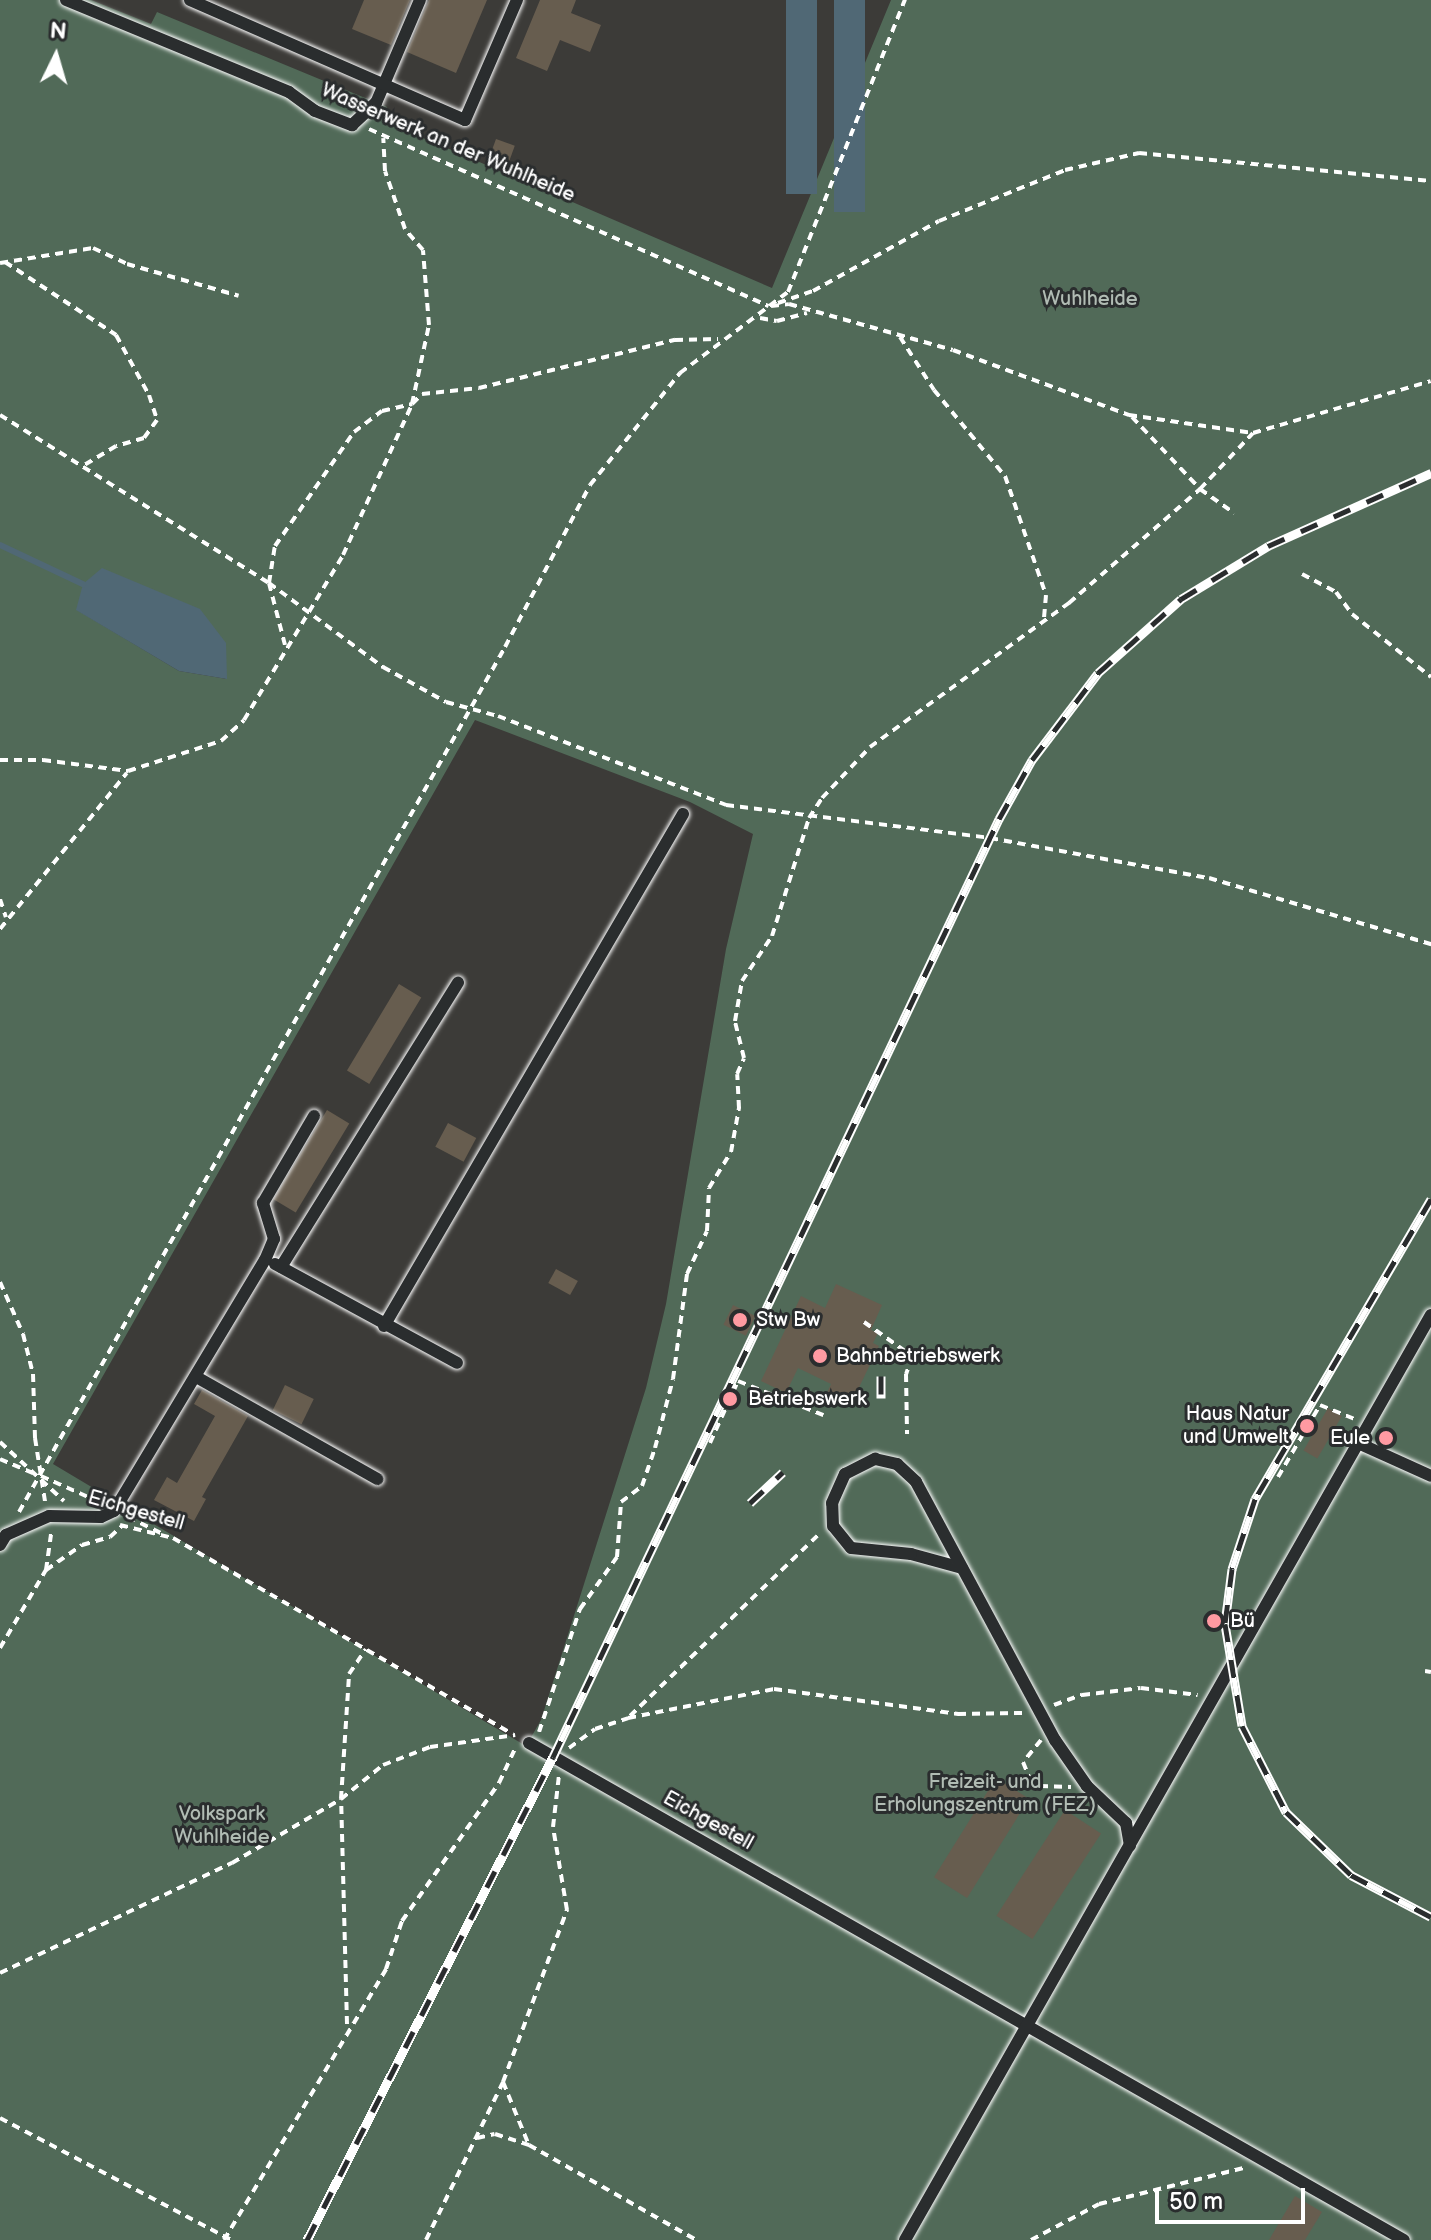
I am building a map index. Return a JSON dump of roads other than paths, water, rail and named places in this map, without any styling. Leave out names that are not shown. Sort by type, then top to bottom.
[{"type":"lane","name":"Wasserwerk an der Wuhlheide","points":[[66,0],[289,92],[315,111],[358,123],[376,103],[384,82]]},
{"type":"lane","points":[[190,0],[384,82],[465,120],[517,0]]},
{"type":"lane","points":[[384,82],[420,0]]},
{"type":"lane","points":[[384,1326],[683,814]]},
{"type":"lane","points":[[281,1267],[458,983]]},
{"type":"lane","points":[[3,1540],[49,1516],[71,1513],[101,1517],[114,1511],[198,1378],[265,1260],[274,1239],[263,1203],[314,1116]]},
{"type":"lane","points":[[265,1260],[457,1363]]},
{"type":"lane","points":[[905,2240],[1431,1315]]},
{"type":"lane","points":[[198,1378],[377,1479]]},
{"type":"lane","points":[[1358,1443],[1431,1476]]},
{"type":"lane","points":[[962,1568],[911,1554],[863,1552],[840,1538],[833,1526],[835,1488],[845,1474],[861,1462],[887,1461],[916,1482],[1055,1740],[1087,1786],[1126,1823],[1130,1846]]},
{"type":"lane","name":"Eichgestell","points":[[532,1745],[1400,2239]]},
{"type":"water","points":[[786,0],[817,0],[817,194],[786,194]]},
{"type":"water","points":[[834,0],[865,0],[865,212],[834,212]]},
{"type":"water","points":[[102,568],[200,609],[226,643],[227,679],[179,671],[76,610],[83,584]]},
{"type":"waterway","points":[[0,545],[83,584]]},
{"type":"railway","points":[[307,2240],[553,1757],[999,819],[1032,760],[1098,673],[1181,599],[1268,546],[1431,473]]},
{"type":"railway","points":[[1431,1199],[1255,1499],[1232,1569],[1225,1624],[1242,1726],[1286,1812],[1351,1875],[1431,1917]]},
{"type":"railway","points":[[881,1376],[881,1398]]},
{"type":"railway","points":[[750,1503],[783,1472]]},
{"type":"place","name":"Stw Bw","points":[[740,1320]]},
{"type":"place","name":"Bahnbetriebswerk","points":[[820,1356]]},
{"type":"place","name":"Betriebswerk","points":[[730,1399]]},
{"type":"place","name":"Haus Natur und Umwelt","points":[[1307,1426]]},
{"type":"place","name":"Eule","points":[[1386,1438]]},
{"type":"place","name":"Bü","points":[[1214,1621]]},
{"type":"park label","name":"Wuhlheide","points":[[1090,299]]},
{"type":"park label","name":"Freizeit- und Erholungszentrum (FEZ)","points":[[985,1794]]},
{"type":"park label","name":"Volkspark Wuhlheide","points":[[222,1826]]}]
